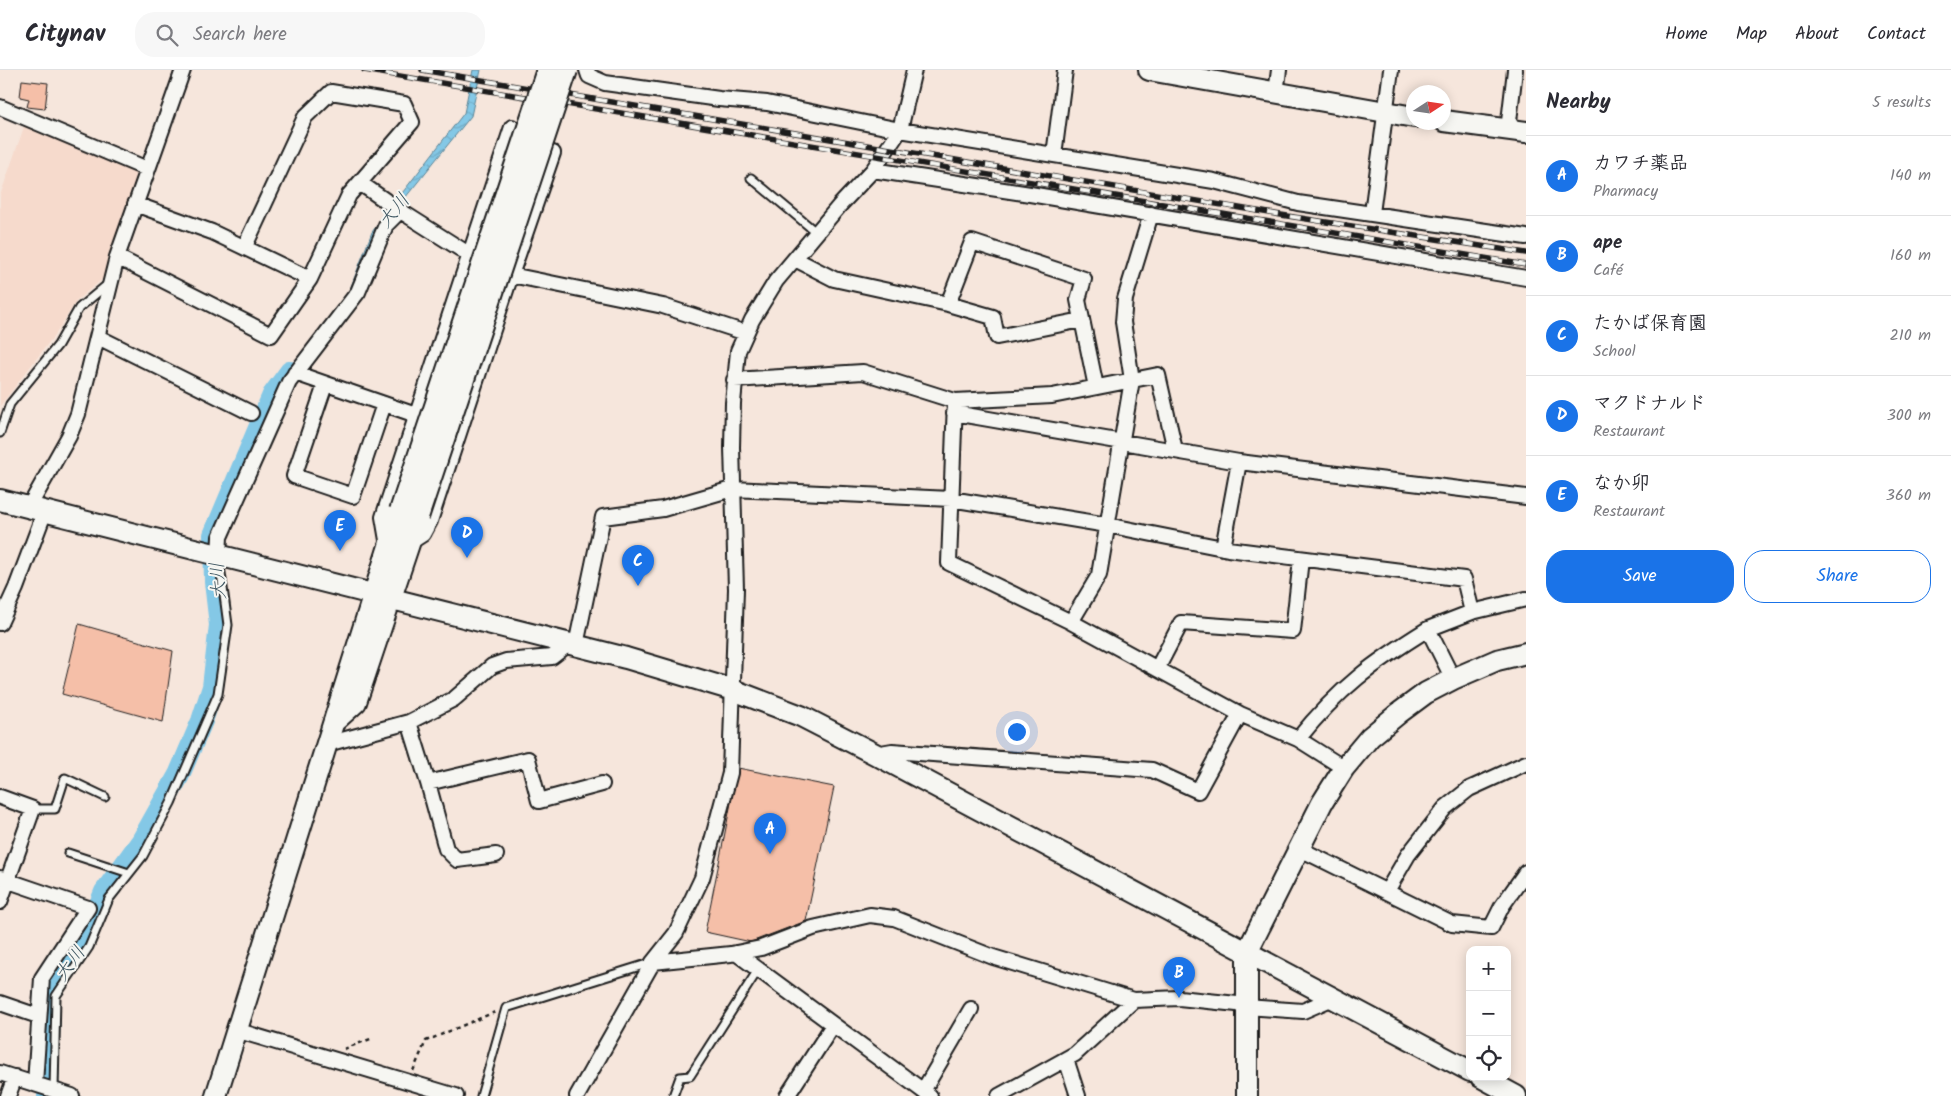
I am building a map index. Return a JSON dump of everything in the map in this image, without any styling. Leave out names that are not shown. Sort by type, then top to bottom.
[{"type":"street","points":[[0,623],[16,588],[37,508],[78,414],[116,257],[183,70]]},
{"type":"street","points":[[382,596],[408,543],[409,514],[547,70]]},
{"type":"street","points":[[388,546],[409,514],[567,70]]},
{"type":"street","points":[[587,70],[589,76],[605,83],[719,99],[767,103],[900,130],[1214,181],[1298,202],[1526,237]]},
{"type":"street","points":[[577,1096],[653,962],[676,933],[702,878],[730,773],[736,589],[732,489],[734,380],[738,351],[746,333],[776,281],[873,170],[900,130],[914,70]]},
{"type":"street","points":[[1054,155],[1065,70]]},
{"type":"street","points":[[1149,70],[1175,72],[1276,93],[1406,116]]},
{"type":"street","points":[[1276,93],[1279,70]]},
{"type":"street","points":[[1372,213],[1391,70]]},
{"type":"street","points":[[1451,122],[1517,131],[1515,70]]},
{"type":"street","points":[[116,257],[271,335],[310,279],[349,195],[412,122],[404,104],[331,92],[305,117],[245,246]]},
{"type":"street","points":[[0,107],[147,169]]},
{"type":"street","points":[[216,1096],[239,1031],[334,723],[356,702],[382,596],[388,546],[383,517],[512,127]]},
{"type":"street","points":[[408,543],[423,534],[430,522],[553,153]]},
{"type":"street","points":[[873,170],[1151,214],[1526,278]]},
{"type":"street","points":[[360,182],[397,209],[470,255]]},
{"type":"street","points":[[135,204],[245,246],[310,279]]},
{"type":"street","points":[[219,555],[220,537],[295,373],[358,292],[386,225],[397,209]]},
{"type":"street","points":[[1071,622],[1099,575],[1132,380],[1123,322],[1125,299],[1151,214]]},
{"type":"street","points":[[948,304],[972,242],[1084,279],[1078,300],[1096,387]]},
{"type":"street","points":[[795,259],[834,279],[948,304],[993,317],[997,337],[1082,320]]},
{"type":"street","points":[[511,275],[664,306],[746,333]]},
{"type":"street","points":[[98,337],[251,413]]},
{"type":"street","points":[[734,380],[863,372],[954,407],[1121,441],[1239,462],[1526,497]]},
{"type":"street","points":[[295,373],[416,415]]},
{"type":"street","points":[[954,407],[1052,396],[1158,375],[1175,450]]},
{"type":"street","points":[[325,385],[294,476],[353,496],[384,404]]},
{"type":"street","points":[[954,407],[949,563],[1071,622],[1240,714],[1298,739],[1344,768]]},
{"type":"street","points":[[1223,548],[1239,462]]},
{"type":"street","points":[[327,744],[409,722],[454,699],[492,666],[506,661],[552,657],[572,644],[603,517],[663,509],[732,489],[951,499],[1107,525],[1223,548],[1464,579],[1472,612]]},
{"type":"street","points":[[0,500],[572,644],[733,690],[801,716],[1466,1069]]},
{"type":"street","points":[[1157,669],[1181,623],[1293,631],[1301,559]]},
{"type":"street","points":[[1298,739],[1341,690],[1379,660],[1428,630],[1472,612],[1526,599]]},
{"type":"street","points":[[1428,630],[1453,678]]},
{"type":"street","points":[[1247,1096],[1247,952],[1298,848],[1322,803],[1344,768],[1370,737],[1399,712],[1426,693],[1453,678],[1497,660],[1526,654]]},
{"type":"street","points":[[875,754],[892,751],[1152,770],[1198,791],[1240,714]]},
{"type":"street","points":[[409,722],[446,850],[457,860],[496,855]]},
{"type":"street","points":[[428,783],[528,759],[539,801],[602,784]]},
{"type":"street","points":[[1387,891],[1408,855],[1445,808],[1469,789],[1526,763]]},
{"type":"street","points":[[0,797],[33,809],[4,879],[0,902]]},
{"type":"street","points":[[1298,848],[1452,924],[1491,928],[1502,906],[1526,872]]},
{"type":"street","points":[[4,879],[88,908],[42,978],[35,1084]]},
{"type":"street","points":[[653,962],[736,953],[761,948],[813,928],[870,915],[894,918],[993,957],[1134,1000],[1179,998],[1237,1004],[1246,1007],[1302,1011],[1333,998]]},
{"type":"street","points":[[736,953],[926,1093],[971,1010]]},
{"type":"street","points":[[999,1096],[1075,1054],[1134,1000]]},
{"type":"street","points":[[0,1003],[38,1016]]},
{"type":"street","points":[[787,1096],[833,1025]]},
{"type":"street","points":[[239,1031],[456,1096]]},
{"type":"street","points":[[1066,1059],[1078,1096]]},
{"type":"street","points":[[0,1073],[72,1096]]},
{"type":"street","points":[[8,1096],[14,1078]]},
{"type":"street","points":[[1488,1081],[1516,1096]]},
{"type":"lane","points":[[751,178],[817,233]]},
{"type":"lane","points":[[0,433],[10,404],[58,345],[79,308],[110,283]]},
{"type":"lane","points":[[54,1090],[56,996],[90,947],[109,899],[144,856],[171,803],[218,694],[228,625],[219,555]]},
{"type":"lane","points":[[33,809],[55,809],[65,778],[105,797]]},
{"type":"lane","points":[[68,853],[130,873]]},
{"type":"lane","points":[[481,1096],[506,1008],[653,962]]},
{"type":"lane","points":[[673,1096],[680,1077],[690,1076],[758,970]]},
{"type":"path","points":[[408,1082],[426,1041],[506,1008]]},
{"type":"path","points":[[324,1056],[373,1038]]},
{"type":"shaded area","points":[[25,124],[135,168],[136,176],[104,278],[77,300],[57,332],[0,406],[0,196]]},
{"type":"water","points":[[473,70],[481,70],[471,116],[380,229],[354,290],[274,397],[271,394],[350,289],[372,232],[464,113]]},
{"type":"building","points":[[22,80],[48,83],[45,109],[27,107],[29,99],[20,97]]},
{"type":"building","points":[[79,624],[173,651],[163,722],[62,694]]},
{"type":"building","points":[[738,768],[834,787],[806,921],[751,942],[705,932]]},
{"type":"waterway","name":"大川","points":[[48,1096],[50,990],[84,943],[105,892],[142,841],[179,775],[202,721],[213,687],[220,625],[215,582],[214,535],[273,395],[290,372]]},
{"type":"railway","points":[[364,70],[1526,265]]},
{"type":"railway","points":[[422,70],[1281,215],[1526,253]]},
{"type":"place","name":"なか卯","points":[[340,551]]},
{"type":"place","name":"マクドナルド","points":[[467,558]]},
{"type":"place","name":"たかば保育園","points":[[638,586]]},
{"type":"place","name":"カワチ薬品","points":[[770,854]]},
{"type":"place","name":"ape","points":[[1179,998]]}]
